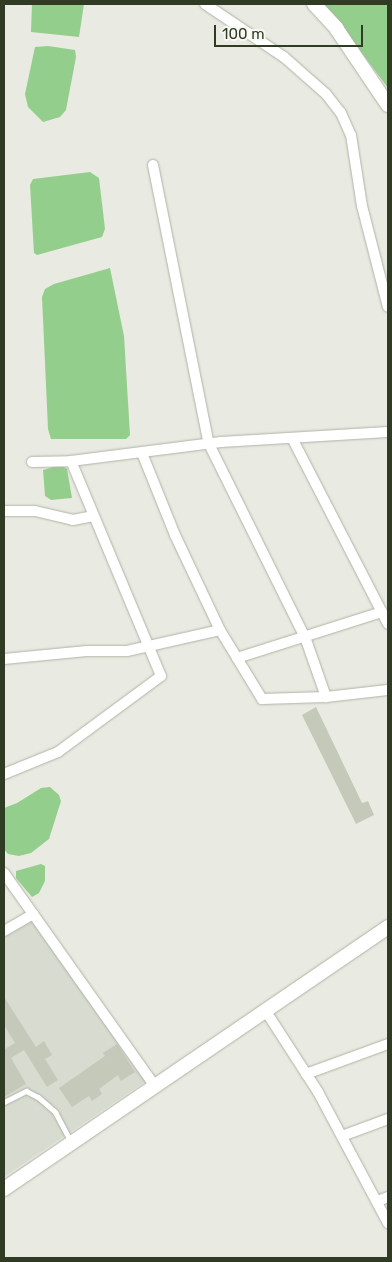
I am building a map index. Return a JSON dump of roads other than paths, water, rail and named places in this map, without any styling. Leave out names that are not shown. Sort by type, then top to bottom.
[{"type":"street","points":[[205,4],[284,57],[326,94],[342,113],[351,135],[362,206],[388,307]]},
{"type":"street","points":[[314,4],[336,28],[388,105]]},
{"type":"street","points":[[154,165],[209,444],[305,636],[326,697]]},
{"type":"street","points":[[32,462],[71,461],[209,444],[388,432]]},
{"type":"street","points":[[292,438],[388,624]]},
{"type":"street","points":[[142,453],[175,534],[220,630],[262,699],[326,697],[388,690]]},
{"type":"street","points":[[4,774],[58,752],[162,676],[71,461]]},
{"type":"street","points":[[4,511],[35,511],[66,519],[94,516]]},
{"type":"street","points":[[237,658],[382,612]]},
{"type":"street","points":[[4,659],[149,648],[220,630]]},
{"type":"street","points":[[4,873],[155,1086]]},
{"type":"street","points":[[4,932],[33,914]]},
{"type":"street","points":[[4,1189],[388,927]]},
{"type":"street","points":[[265,1010],[383,1199],[388,1223]]},
{"type":"street","points":[[306,1074],[388,1044]]},
{"type":"street","points":[[342,1136],[388,1119]]},
{"type":"lane","points":[[4,1102],[26,1091],[38,1097],[55,1112],[72,1143]]}]
